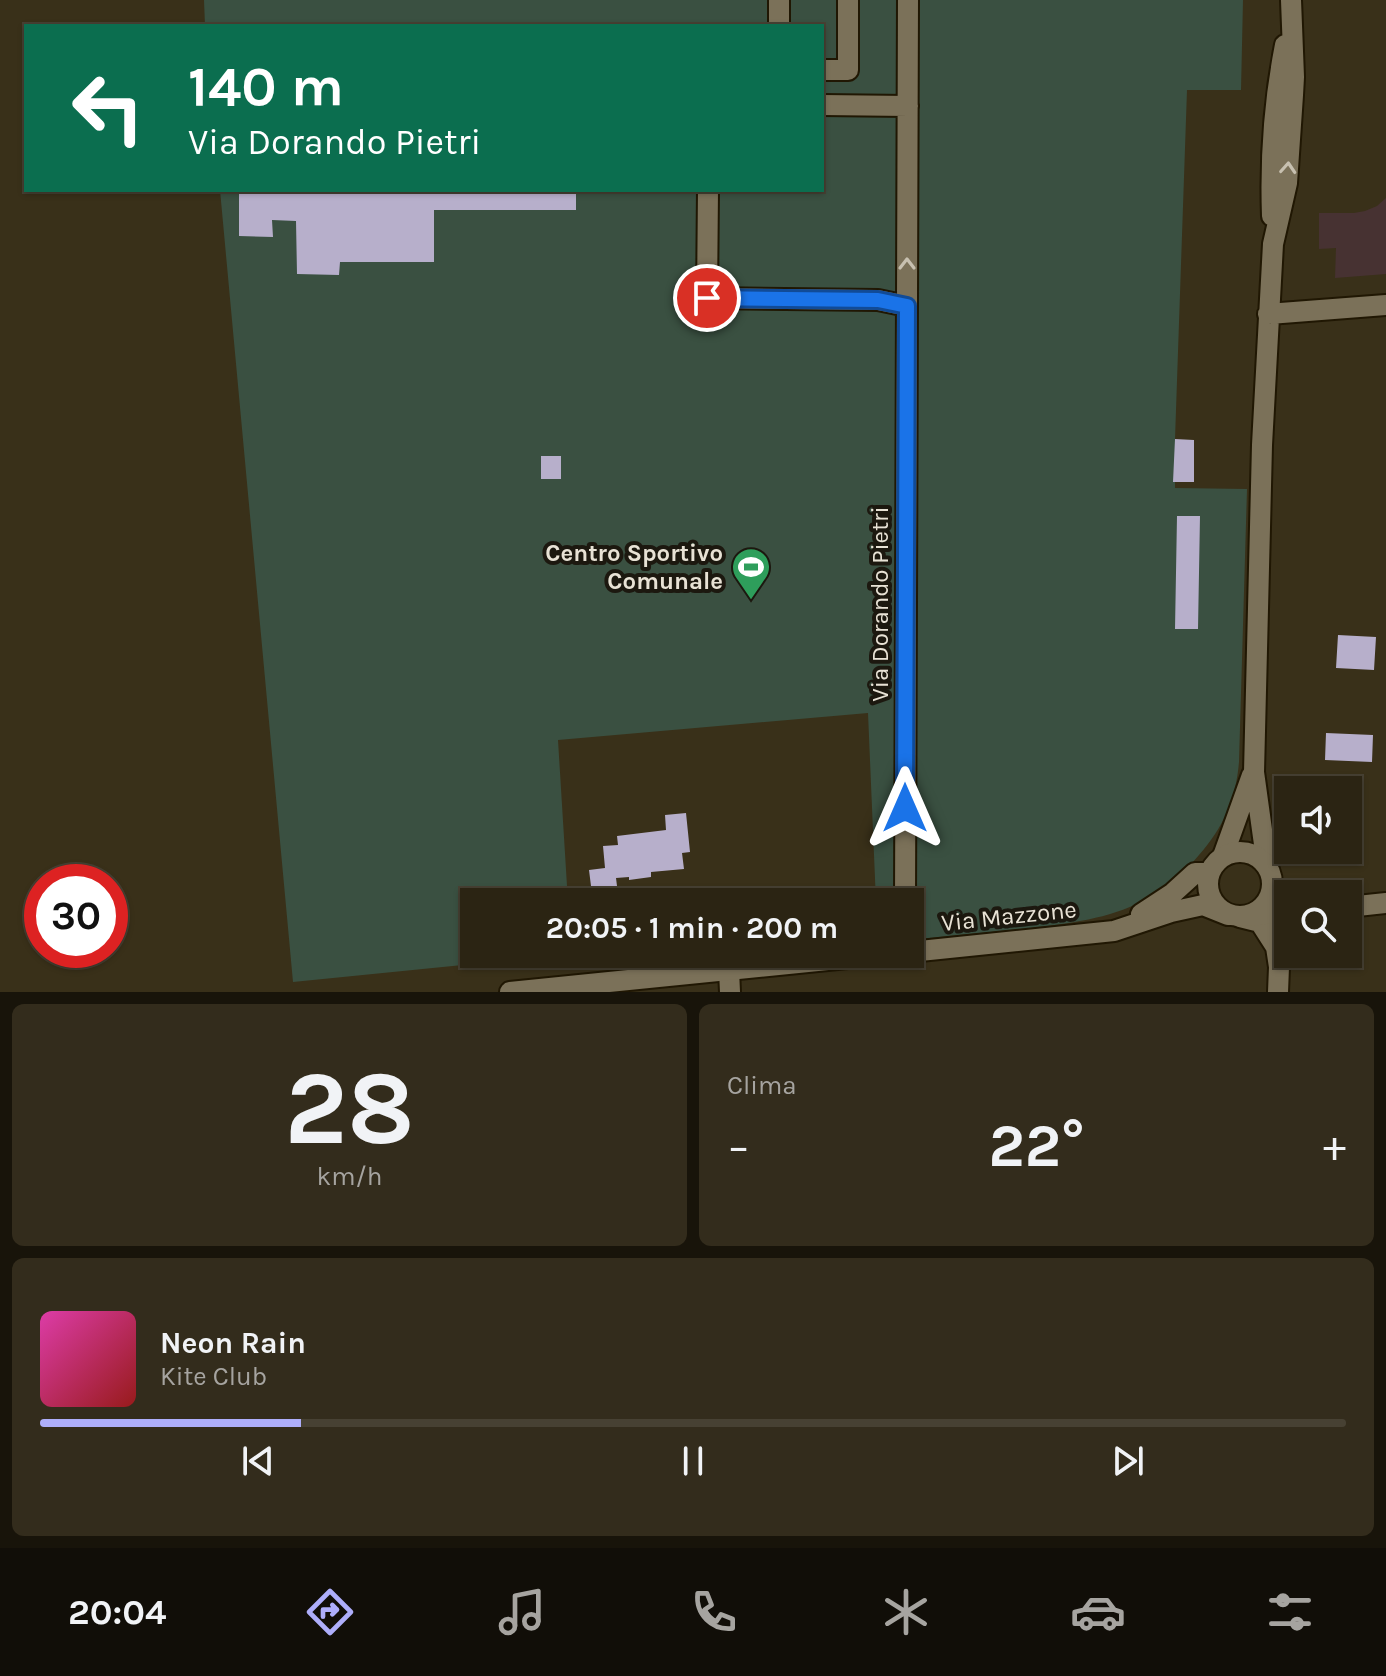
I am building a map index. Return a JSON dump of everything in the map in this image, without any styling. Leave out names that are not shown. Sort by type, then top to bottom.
[{"type":"street","points":[[779,0],[779,24]]},
{"type":"street","points":[[824,70],[848,70],[848,0]]},
{"type":"street","name":"Via Dorando Pietri","points":[[905,888],[908,0]]},
{"type":"street","points":[[1237,916],[1254,914],[1263,908],[1273,888],[1254,772],[1262,445],[1273,244],[1272,156],[1278,77],[1291,10]]},
{"type":"street","points":[[824,105],[908,106]]},
{"type":"street","points":[[708,192],[707,298],[878,300],[907,306]]},
{"type":"street","points":[[1268,314],[1386,305]]},
{"type":"street","name":"Via Mazzone","points":[[1114,931],[1173,893],[1195,873],[1209,873],[1223,856],[1254,772]]},
{"type":"street","points":[[1223,856],[1232,852],[1252,854],[1277,880]]},
{"type":"street","points":[[1209,873],[1208,893],[1220,910],[1260,922],[1276,947],[1278,992]]},
{"type":"street","points":[[1362,906],[1386,903]]},
{"type":"street","name":"Via Mazzone","points":[[924,951],[1114,931],[1203,905],[1237,916],[1274,913]]},
{"type":"street","points":[[510,992],[749,968]]},
{"type":"street","points":[[729,970],[730,992]]},
{"type":"shaded area","points":[[1386,198],[1386,274],[1335,278],[1336,248],[1319,249],[1319,213],[1365,211]]},
{"type":"green space","name":"Centro Sportivo Comunale","points":[[204,0],[1243,0],[1241,90],[1187,90],[1175,439],[1175,488],[1247,489],[1239,762],[1227,812],[1215,834],[1180,875],[1159,892],[1116,912],[1060,924],[924,939],[924,888],[875,888],[868,713],[558,740],[567,888],[460,888],[460,965],[293,982],[220,192],[824,192],[824,24],[205,24]]},
{"type":"building","points":[[239,192],[576,192],[576,210],[434,210],[434,262],[340,262],[339,275],[297,274],[296,221],[272,220],[273,237],[239,236]]},
{"type":"building","points":[[1175,439],[1194,440],[1194,482],[1173,482]]},
{"type":"building","points":[[541,456],[561,456],[561,479],[541,479]]},
{"type":"building","points":[[1177,516],[1200,516],[1198,629],[1175,629]]},
{"type":"building","points":[[1338,635],[1376,637],[1374,670],[1336,668]]},
{"type":"building","points":[[1326,733],[1373,735],[1372,762],[1325,760]]},
{"type":"building","points":[[686,813],[690,852],[682,853],[684,869],[651,872],[651,877],[629,880],[629,877],[616,878],[617,888],[591,888],[589,870],[605,868],[603,846],[618,845],[617,836],[666,830],[665,815]]},
{"type":"place","name":"Centro Sportivo Comunale","points":[[751,601]]},
{"type":"route","points":[[707,298],[878,300],[907,306],[905,808]]}]
